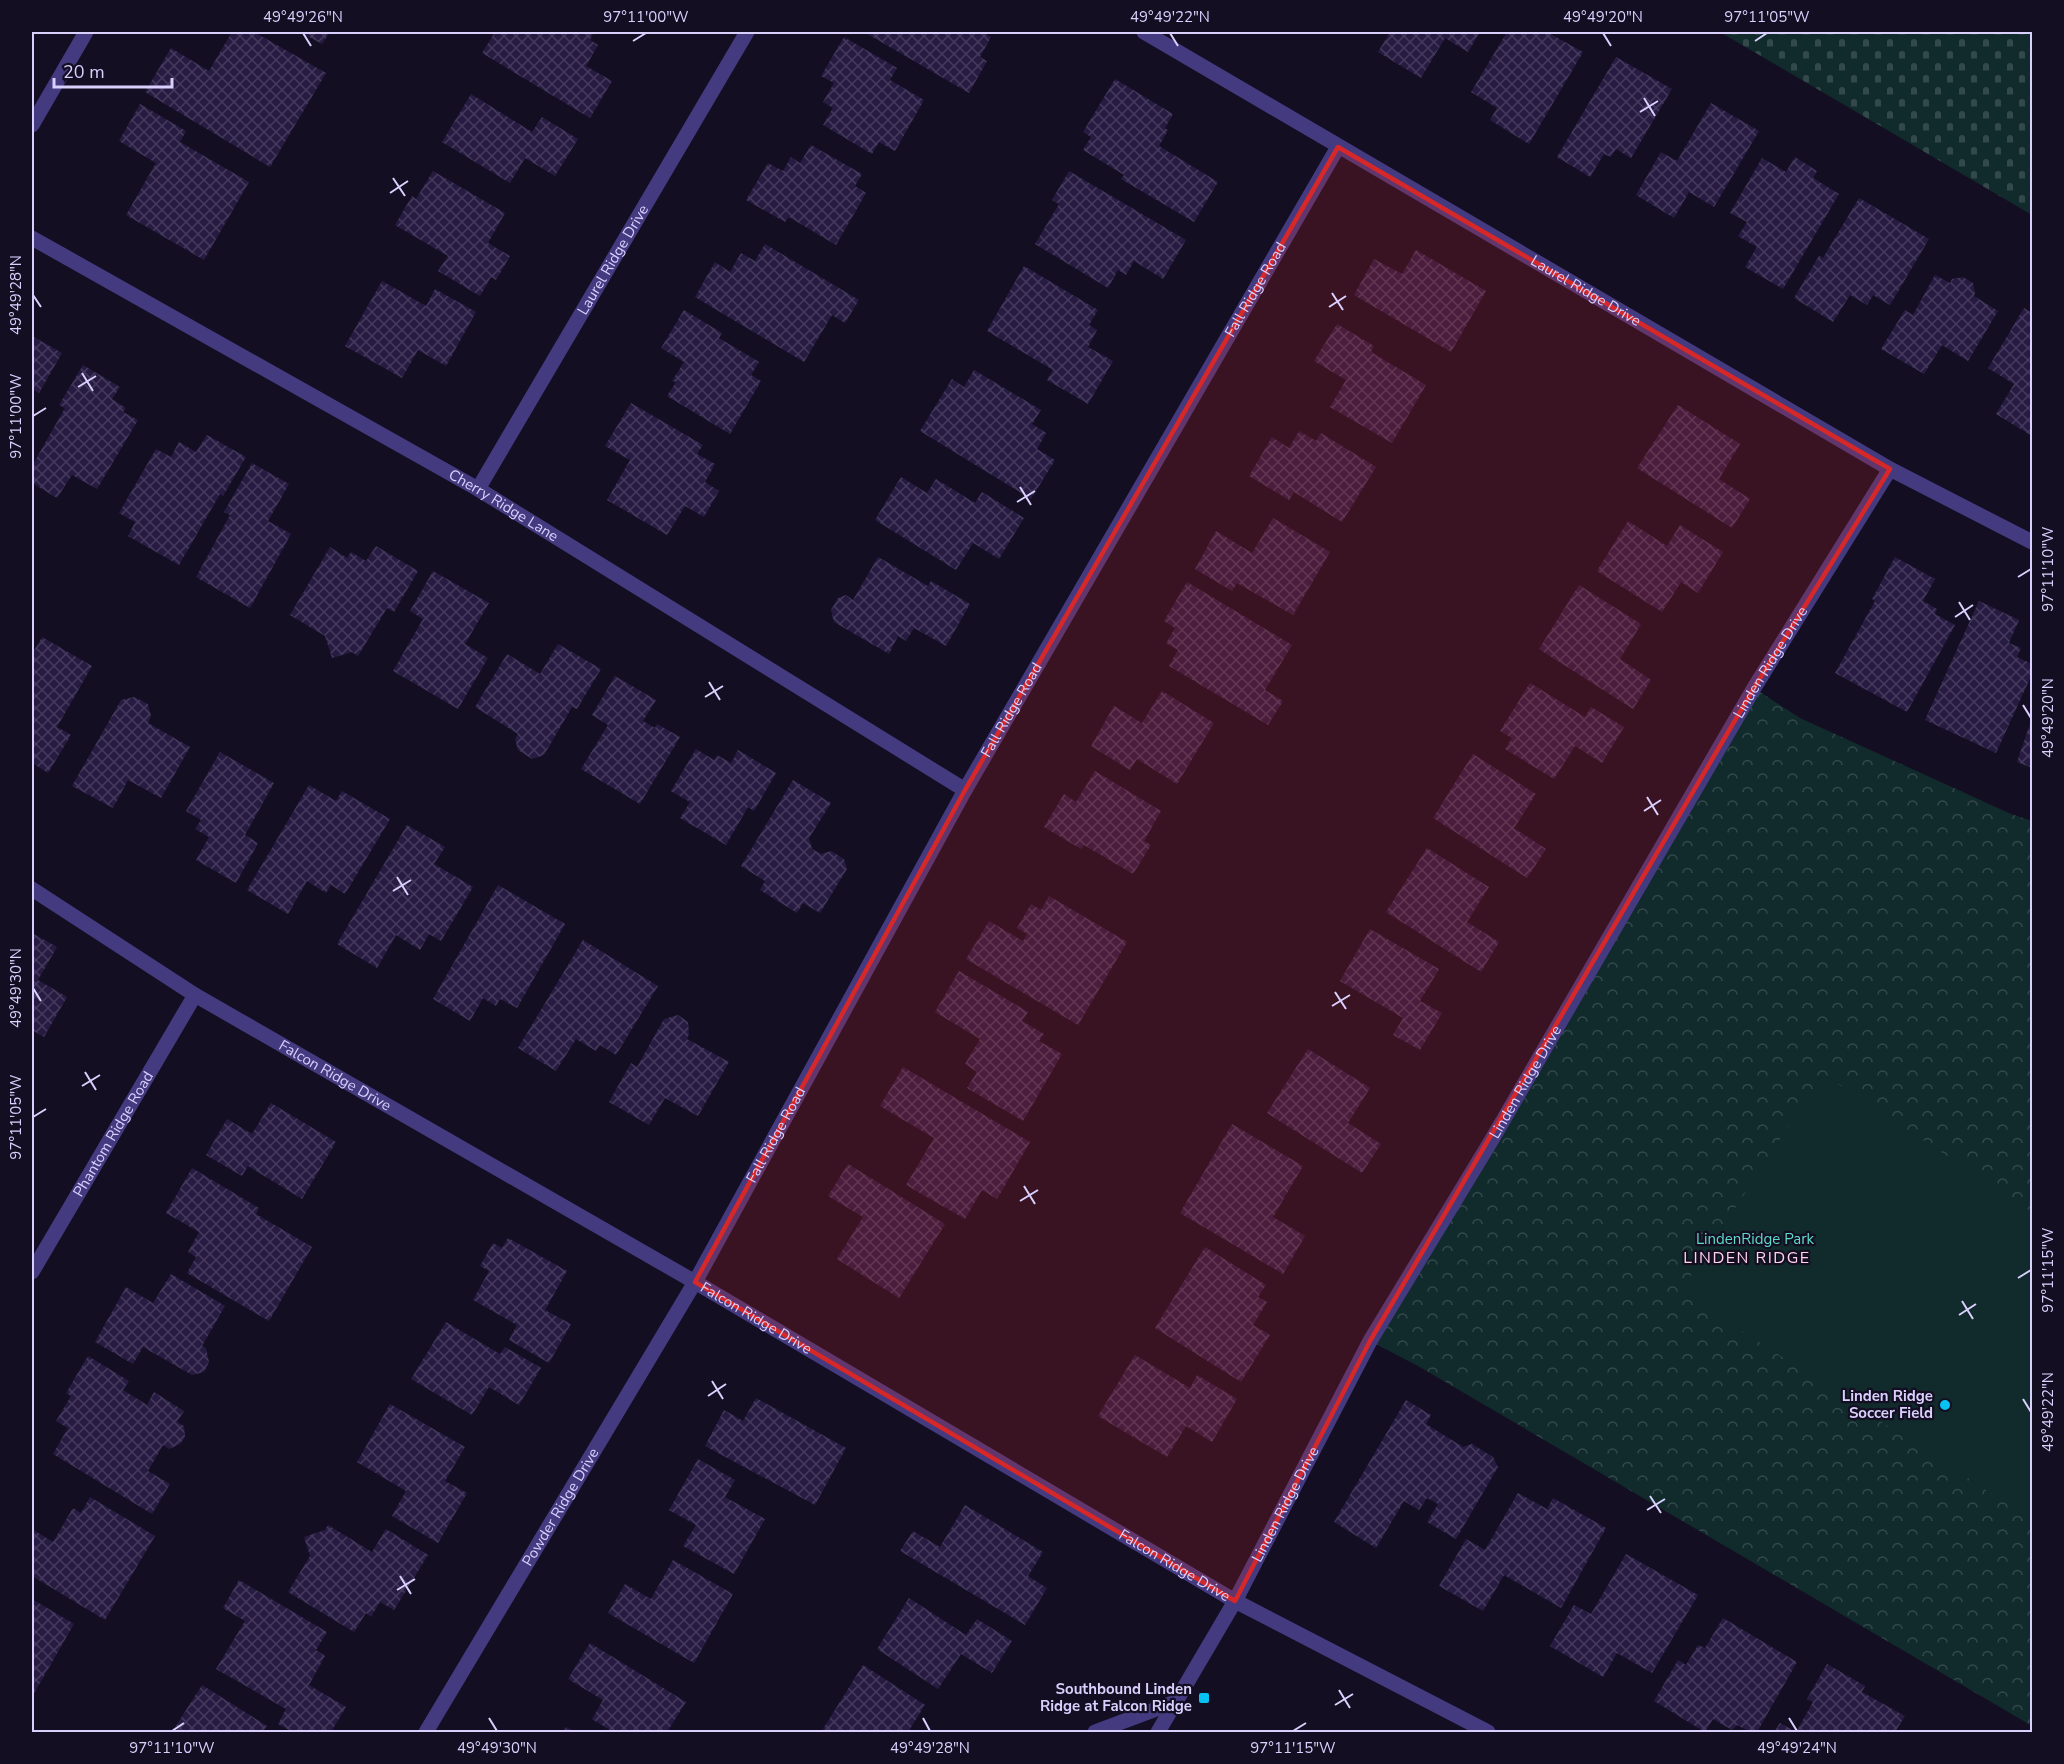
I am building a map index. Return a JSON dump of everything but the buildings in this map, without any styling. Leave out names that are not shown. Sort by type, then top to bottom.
[{"type":"street","points":[[32,125],[86,32]]},
{"type":"street","name":"Laurel Ridge Drive","points":[[478,489],[747,32]]},
{"type":"street","name":"Laurel Ridge Drive","points":[[1144,32],[1890,469],[2032,542]]},
{"type":"street","name":"Fall Ridge Road","points":[[695,1282],[965,790],[1338,147]]},
{"type":"street","name":"Cherry Ridge Lane","points":[[32,238],[478,489],[965,790]]},
{"type":"street","name":"Linden Ridge Drive","points":[[1158,1732],[1235,1601],[1370,1341],[1494,1136],[1754,688],[1890,469]]},
{"type":"street","name":"Falcon Ridge Drive","points":[[32,889],[195,995],[695,1282],[1235,1601],[1488,1732]]},
{"type":"street","name":"Phantom Ridge Road","points":[[32,1272],[195,995]]},
{"type":"street","name":"Powder Ridge Drive","points":[[426,1732],[695,1282]]},
{"type":"street","points":[[1095,1732],[1175,1702]]},
{"type":"highlighted area","points":[[1338,147],[1890,469],[1754,688],[1370,1341],[1235,1601],[695,1282],[965,790]]},
{"type":"green space","points":[[1720,32],[2032,32],[2032,215]]},
{"type":"green space","name":"LindenRidge Park","points":[[1754,688],[1800,718],[2011,814],[2032,821],[2032,1726],[1418,1366],[1370,1341]]},
{"type":"green space","name":"Linden Ridge Soccer Field","points":[[1823,1074],[2032,1212],[2032,1520],[1681,1291]]},
{"type":"place","name":"Linden Ridge Soccer Field","points":[[1945,1405]]},
{"type":"place","name":"Southbound Linden Ridge at Falcon Ridge","points":[[1204,1698]]},
{"type":"district","name":"LINDEN RIDGE","points":[[1747,1258]]}]
